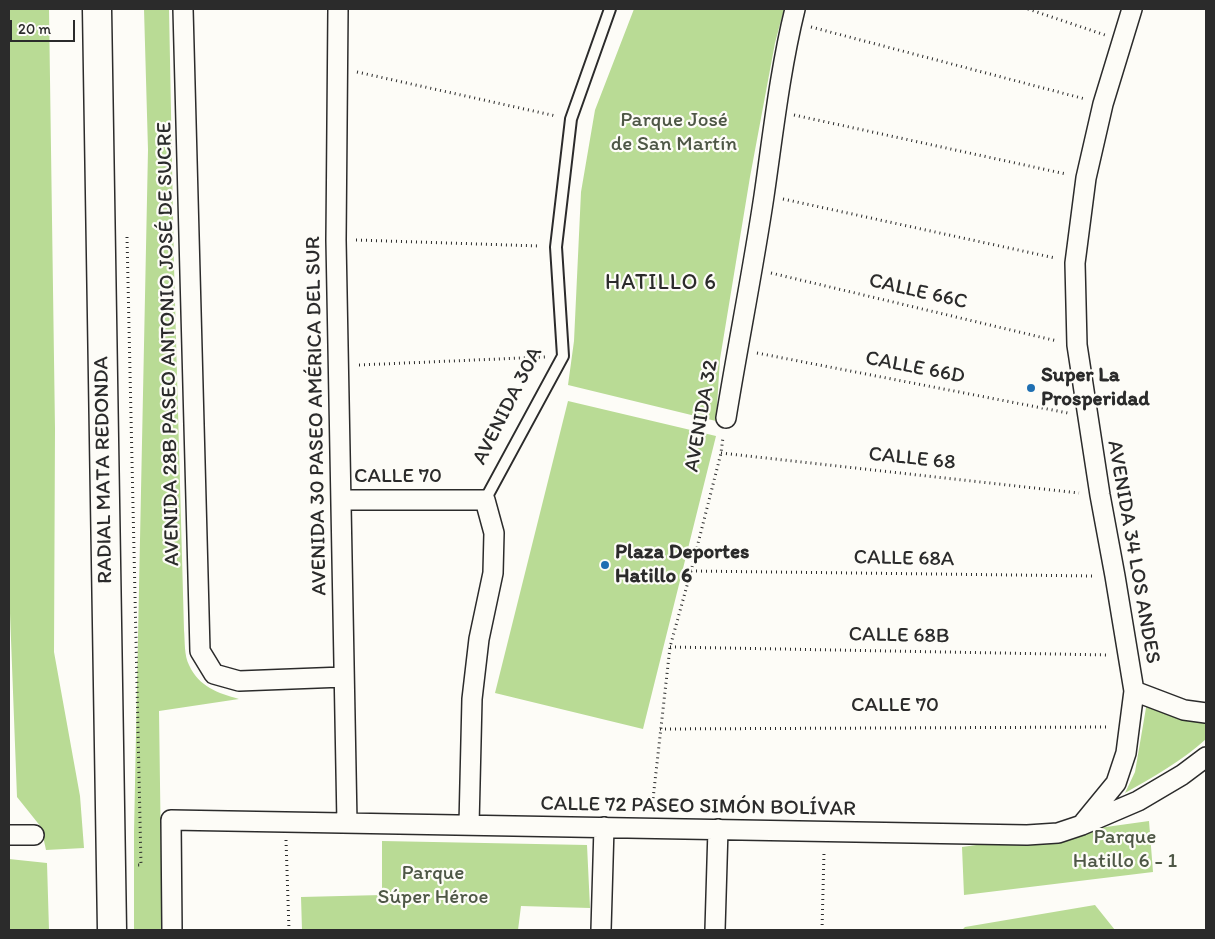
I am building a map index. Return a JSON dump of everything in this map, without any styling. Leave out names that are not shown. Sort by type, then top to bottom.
[{"type":"main road","name":"RADIAL MATA REDONDA","points":[[97,9],[112,930]]},
{"type":"street","name":"AVENIDA 28B PASEO ANTONIO JOSÉ DE SUCRE","points":[[183,9],[200,651],[214,674],[239,681],[343,677]]},
{"type":"street","name":"AVENIDA 30 PASEO AMÉRICA DEL SUR","points":[[338,9],[336,240],[347,823]]},
{"type":"street","name":"AVENIDA 34 LOS ANDES","points":[[1082,825],[1116,783],[1126,753],[1134,691],[1100,495],[1077,345],[1075,263],[1086,178],[1103,104],[1132,9]]},
{"type":"street","name":"AVENIDA 32","points":[[726,418],[752,269],[776,111],[794,15]]},
{"type":"street","name":"CALLE 70","points":[[341,500],[485,500]]},
{"type":"street","name":"AVENIDA 30A","points":[[469,825],[472,699],[479,639],[493,573],[494,533],[485,500]]},
{"type":"street","points":[[1134,691],[1184,710],[1206,713]]},
{"type":"street","name":"CALLE 72 PASEO SIMÓN BOLÍVAR","points":[[172,930],[171,820],[1027,835],[1058,833],[1138,801],[1206,757]]},
{"type":"street","points":[[601,930],[604,827]]},
{"type":"street","points":[[714,930],[718,830]]},
{"type":"street","points":[[9,835],[34,835]]},
{"type":"lane","name":"AVENIDA 30A","points":[[485,500],[563,356],[556,247],[572,119],[610,9]]},
{"type":"path","points":[[1028,9],[1122,40]]},
{"type":"path","points":[[794,15],[1103,104]]},
{"type":"path","points":[[337,68],[572,119]]},
{"type":"path","points":[[776,111],[1086,178]]},
{"type":"path","points":[[764,195],[1075,263]]},
{"type":"path","points":[[336,240],[556,247]]},
{"type":"path","name":"CALLE 66C","points":[[752,269],[1077,345]]},
{"type":"path","name":"CALLE 66D","points":[[737,349],[1088,417]]},
{"type":"path","points":[[338,366],[563,356]]},
{"type":"path","name":"AVENIDA 32","points":[[650,828],[670,647],[721,453],[726,418]]},
{"type":"path","name":"CALLE 68","points":[[721,453],[1100,495]]},
{"type":"path","name":"CALLE 68A","points":[[691,571],[1115,576]]},
{"type":"path","name":"CALLE 68B","points":[[670,647],[1127,655]]},
{"type":"path","name":"CALLE 70","points":[[660,729],[1130,727]]},
{"type":"path","points":[[285,822],[289,930]]},
{"type":"path","points":[[822,930],[824,831]]},
{"type":"green space","points":[[9,9],[49,9],[55,429],[54,652],[80,796],[84,848],[46,850],[41,827],[17,797],[9,587]]},
{"type":"green space","points":[[144,9],[169,9],[185,653],[193,673],[198,679],[210,688],[239,699],[159,711],[162,930],[134,930],[134,832],[148,150]]},
{"type":"green space","name":"Parque José de San Martín","points":[[634,9],[784,9],[775,43],[750,177],[720,359],[716,421],[568,385],[574,341],[581,192],[595,110]]},
{"type":"green space","name":"Plaza Deportes Hatillo 6","points":[[568,401],[716,436],[643,729],[495,693]]},
{"type":"green space","points":[[1147,702],[1206,715],[1206,739],[1177,762],[1125,793],[1135,772]]},
{"type":"green space","name":"Parque Hatillo 6 - 1","points":[[1149,821],[1153,872],[964,895],[962,847]]},
{"type":"green space","name":"Parque Súper Héroe","points":[[382,841],[587,845],[590,908],[521,906],[518,930],[302,930],[301,897],[382,895]]},
{"type":"green space","points":[[9,859],[47,863],[49,930],[9,930]]},
{"type":"green space","points":[[1095,905],[1115,930],[962,930],[965,927]]},
{"type":"place","name":"Super La Prosperidad","points":[[1031,388]]},
{"type":"place","name":"Plaza Deportes Hatillo 6","points":[[605,565]]},
{"type":"district","name":"HATILLO 6","points":[[661,283]]}]
